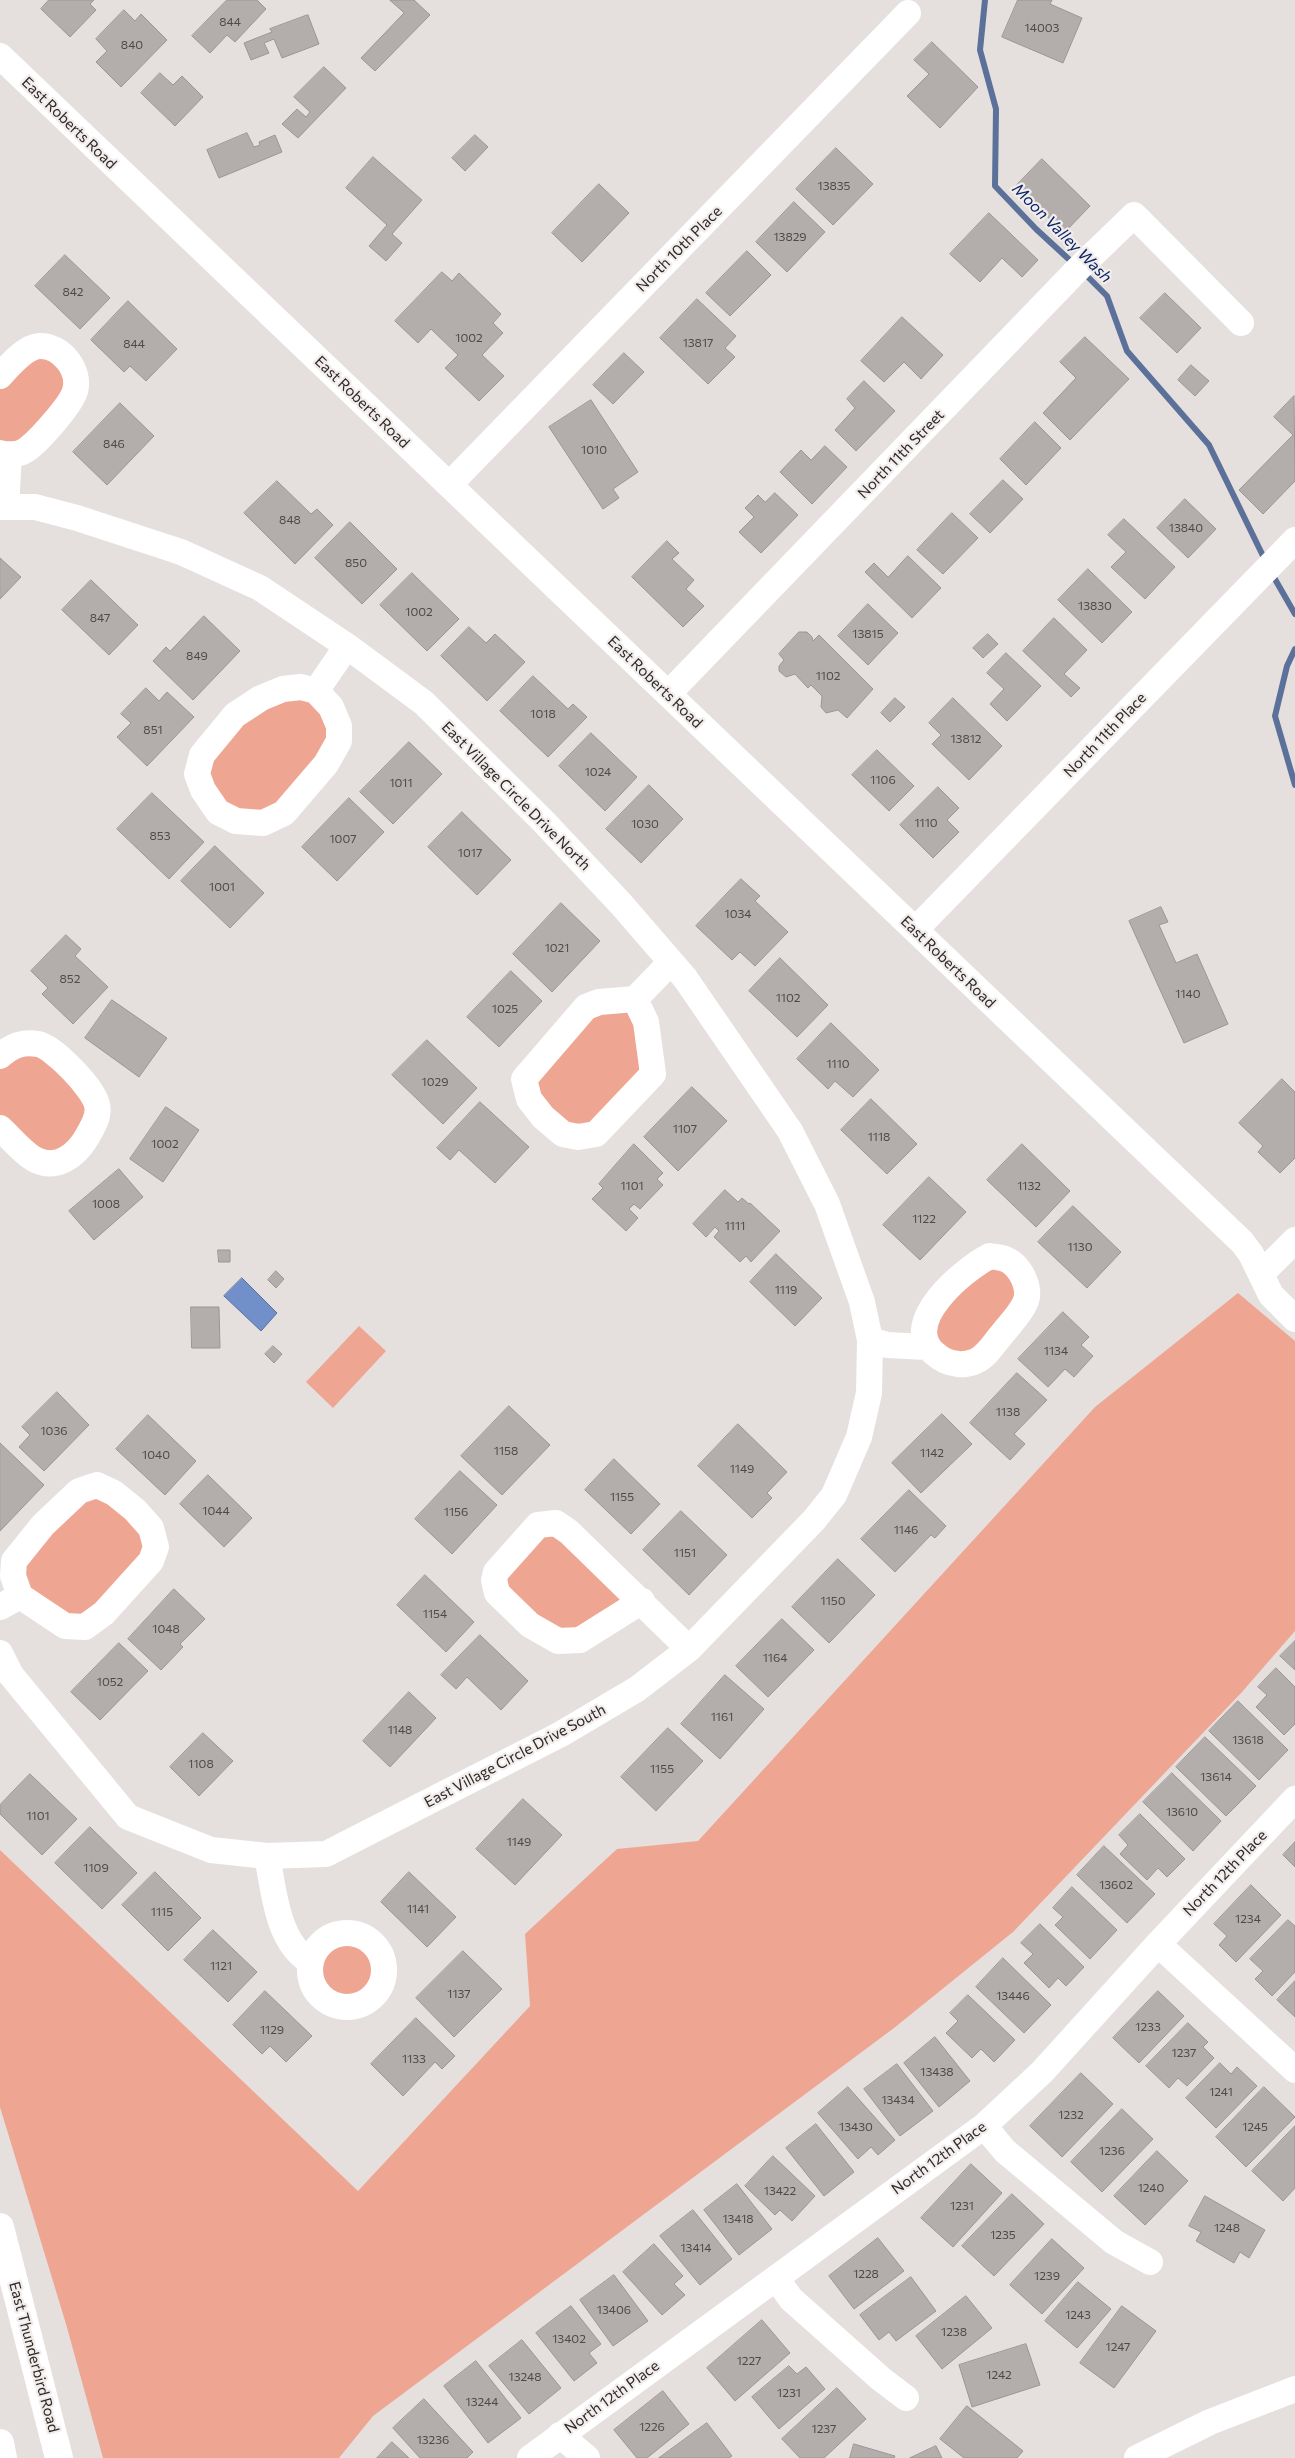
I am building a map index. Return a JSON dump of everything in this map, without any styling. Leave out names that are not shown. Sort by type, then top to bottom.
[{"type":"main road","name":"East Thunderbird Road","points":[[0,2227],[59,2458]]},
{"type":"main road","points":[[0,2443],[3,2458]]},
{"type":"street","name":"North 10th Place","points":[[450,485],[908,13]]},
{"type":"street","name":"East Roberts Road","points":[[0,56],[1242,1242],[1251,1254],[1271,1295],[1295,1319]]},
{"type":"street","name":"North 11th Street","points":[[668,694],[1079,268],[1134,215],[1240,323]]},
{"type":"street","name":"East Village Circle Drive North","points":[[0,376],[24,353],[38,346],[55,350],[68,360],[75,375],[75,391],[67,405],[39,438],[25,451],[5,454],[3,507],[35,507],[69,516],[181,552],[260,588],[348,646],[431,710],[543,821],[621,904],[685,978],[790,1131],[827,1204],[862,1302],[870,1340],[867,1402],[859,1437],[834,1495],[814,1520],[689,1649]]},
{"type":"street","name":"North 11th Place","points":[[915,930],[1295,540]]},
{"type":"street","points":[[316,691],[348,646]]},
{"type":"street","points":[[301,688],[316,691],[331,707],[339,726],[339,741],[326,764],[284,813],[263,823],[236,821],[218,812],[203,790],[197,774],[202,755],[235,715],[261,698],[283,689],[301,688]]},
{"type":"street","points":[[635,999],[646,1022],[653,1074],[596,1134],[578,1137],[563,1134],[543,1117],[529,1099],[524,1079],[586,1007],[599,1002],[635,999],[671,962]]},
{"type":"street","points":[[0,1056],[11,1046],[26,1043],[40,1044],[49,1049],[89,1086],[97,1106],[97,1119],[79,1151],[66,1159],[51,1163],[33,1159],[0,1128]]},
{"type":"street","points":[[1261,1274],[1295,1240]]},
{"type":"street","points":[[870,1340],[887,1345],[927,1347]]},
{"type":"street","points":[[97,1485],[114,1493],[135,1510],[151,1528],[156,1547],[151,1560],[104,1613],[85,1626],[65,1626],[10,1602],[14,1562],[43,1525],[79,1492],[97,1485]]},
{"type":"street","points":[[642,1601],[580,1640],[558,1640],[530,1625],[497,1592],[494,1580],[496,1572],[538,1525],[556,1522],[642,1601],[689,1649]]},
{"type":"street","name":"East Village Circle Drive South","points":[[0,1653],[11,1675],[128,1817],[211,1850],[267,1856],[326,1854],[561,1734],[637,1689],[689,1649]]},
{"type":"street","name":"North 12th Place","points":[[530,2458],[984,2126],[1042,2072],[1158,1944],[1295,1799]]},
{"type":"street","points":[[267,1856],[277,1907],[289,1939],[299,1956],[311,1962]]},
{"type":"street","points":[[1158,1944],[1295,2070]]},
{"type":"street","points":[[984,2126],[1005,2151],[1092,2224],[1114,2242],[1150,2262]]},
{"type":"street","points":[[776,2278],[791,2299],[881,2379],[906,2398]]},
{"type":"street","points":[[1137,2458],[1210,2422],[1295,2389]]},
{"type":"street","points":[[560,2435],[587,2458]]},
{"type":"shaded area","points":[[24,353],[68,360],[67,405],[0,453],[0,376]]},
{"type":"shaded area","points":[[301,687],[339,726],[284,813],[218,812],[202,755],[235,715]]},
{"type":"shaded area","points":[[635,999],[653,1074],[578,1137],[524,1079],[586,1007]]},
{"type":"shaded area","points":[[26,1043],[97,1106],[51,1163],[0,1128],[0,1056]]},
{"type":"shaded area","points":[[990,1256],[1026,1284],[990,1348],[944,1361],[926,1320]]},
{"type":"shaded area","points":[[1238,1293],[1295,1341],[1295,1631],[1242,1692],[1013,1932],[894,2028],[373,2416],[339,2458],[103,2458],[66,2324],[0,2107],[0,1850],[358,2191],[530,2006],[525,1934],[617,1849],[698,1841],[1095,1407]]},
{"type":"shaded area","points":[[359,1326],[386,1351],[333,1408],[306,1382]]},
{"type":"shaded area","points":[[97,1485],[156,1547],[85,1627],[20,1596],[14,1561]]},
{"type":"shaded area","points":[[538,1525],[642,1601],[558,1641],[496,1572]]},
{"type":"shaded area","points":[[347,1933],[368,1939],[378,1949],[384,1970],[378,1991],[368,2001],[347,2007],[326,2001],[316,1991],[310,1970],[316,1949],[326,1939]]},
{"type":"water","points":[[242,1278],[277,1313],[261,1331],[224,1296]]},
{"type":"building","points":[[49,0],[94,0],[90,4],[96,10],[70,37],[41,9]]},
{"type":"building","points":[[227,0],[257,0],[266,9],[235,42],[227,35],[210,53],[192,36]]},
{"type":"building","points":[[390,0],[414,0],[430,15],[375,71],[361,58],[404,13]]},
{"type":"building","points":[[1018,0],[1052,0],[1050,4],[1082,18],[1063,63],[1002,37]]},
{"type":"building","points":[[124,10],[135,21],[141,14],[167,40],[121,87],[96,62],[107,51],[96,39]]},
{"type":"building","points":[[308,15],[319,44],[282,58],[274,39],[264,43],[269,53],[251,60],[244,43],[272,32],[270,29]]},
{"type":"building","points":[[932,42],[978,87],[940,128],[907,96],[929,74],[914,60]]},
{"type":"building","points":[[324,67],[346,88],[298,138],[282,124],[297,109],[306,117],[310,112],[294,97]]},
{"type":"building","points":[[160,73],[173,85],[182,76],[203,97],[175,126],[141,93]]},
{"type":"building","points":[[247,133],[254,147],[260,145],[259,142],[275,135],[282,152],[219,178],[207,150]]},
{"type":"building","points":[[475,135],[488,147],[465,171],[452,158]]},
{"type":"building","points":[[836,148],[873,184],[833,225],[796,189]]},
{"type":"building","points":[[373,157],[422,200],[392,234],[402,243],[386,261],[369,246],[387,225],[346,188]]},
{"type":"building","points":[[1042,159],[1090,206],[1064,233],[1016,186]]},
{"type":"building","points":[[599,184],[629,213],[582,262],[552,233]]},
{"type":"building","points":[[794,202],[825,232],[787,272],[756,242]]},
{"type":"building","points":[[989,213],[1038,260],[1022,277],[1002,258],[980,282],[950,254]]},
{"type":"building","points":[[747,251],[771,275],[730,316],[706,293]]},
{"type":"building","points":[[65,255],[110,298],[80,329],[35,286]]},
{"type":"building","points":[[442,272],[452,281],[459,273],[501,314],[493,323],[503,333],[482,355],[504,376],[479,401],[445,368],[458,355],[431,329],[418,343],[395,321]]},
{"type":"building","points":[[1165,293],[1201,328],[1177,353],[1140,318]]},
{"type":"building","points":[[697,299],[736,336],[725,348],[735,357],[708,384],[660,338]]},
{"type":"building","points":[[128,301],[177,349],[146,381],[130,366],[124,372],[91,340]]},
{"type":"building","points":[[902,317],[943,355],[921,379],[904,362],[884,382],[861,361]]},
{"type":"building","points":[[1085,337],[1129,379],[1070,440],[1043,413],[1076,378],[1060,362]]},
{"type":"building","points":[[624,353],[644,372],[613,404],[593,385]]},
{"type":"building","points":[[1191,365],[1209,381],[1195,396],[1178,380]]},
{"type":"building","points":[[864,381],[895,411],[856,451],[835,430],[855,408],[847,399]]},
{"type":"building","points":[[1294,396],[1295,481],[1263,514],[1239,490],[1293,435],[1274,417]]},
{"type":"building","points":[[591,400],[638,472],[613,489],[619,498],[603,509],[549,427]]},
{"type":"building","points":[[120,403],[154,436],[107,485],[73,452]]},
{"type":"building","points":[[1035,422],[1061,448],[1026,485],[1000,459]]},
{"type":"building","points":[[825,446],[847,467],[812,504],[780,472],[801,450],[811,460]]},
{"type":"building","points":[[1003,480],[1023,499],[990,533],[970,514]]},
{"type":"building","points":[[277,481],[311,514],[317,509],[333,525],[295,564],[244,513]]},
{"type":"building","points":[[775,493],[798,515],[761,553],[739,532],[754,517],[745,508],[758,495],[765,502]]},
{"type":"building","points":[[1185,499],[1216,529],[1188,558],[1157,528]]},
{"type":"building","points":[[952,513],[978,538],[943,574],[917,550]]},
{"type":"building","points":[[1124,519],[1175,567],[1145,599],[1111,567],[1126,552],[1108,535]]},
{"type":"building","points":[[350,522],[397,569],[362,604],[315,558]]},
{"type":"building","points":[[667,541],[679,553],[672,559],[694,580],[686,589],[704,606],[683,627],[632,577]]},
{"type":"building","points":[[908,556],[941,588],[912,618],[865,572],[874,563],[888,577]]},
{"type":"building","points":[[0,558],[21,577],[0,599]]},
{"type":"building","points":[[1088,569],[1132,612],[1102,643],[1058,600]]},
{"type":"building","points":[[412,573],[459,619],[427,651],[380,605]]},
{"type":"building","points":[[91,580],[138,625],[109,655],[62,610]]},
{"type":"building","points":[[868,604],[898,633],[868,665],[838,636]]},
{"type":"building","points":[[204,616],[240,651],[193,700],[153,661],[166,647],[170,651]]},
{"type":"building","points":[[1054,618],[1087,650],[1064,674],[1080,688],[1071,697],[1023,651]]},
{"type":"building","points":[[469,627],[486,643],[495,634],[525,662],[487,701],[441,656]]},
{"type":"building","points":[[799,632],[807,632],[813,641],[819,635],[873,689],[847,718],[838,710],[826,713],[821,707],[822,696],[811,685],[808,688],[795,674],[786,677],[779,671],[779,666],[784,660],[779,654]]},
{"type":"building","points":[[988,634],[998,644],[983,658],[973,648]]},
{"type":"building","points":[[1006,653],[1041,686],[1007,721],[990,704],[1004,689],[987,673]]},
{"type":"building","points":[[533,676],[568,709],[573,704],[587,717],[548,757],[500,711]]},
{"type":"building","points":[[146,688],[159,701],[167,692],[194,717],[147,766],[117,737],[131,723],[121,714]]},
{"type":"building","points":[[895,698],[905,707],[890,722],[881,713]]},
{"type":"building","points":[[953,698],[1002,746],[969,780],[932,744],[941,735],[929,723]]},
{"type":"building","points":[[591,733],[637,777],[605,811],[559,766]]},
{"type":"building","points":[[409,742],[442,774],[393,824],[360,792]]},
{"type":"building","points":[[877,750],[914,786],[889,811],[852,775]]},
{"type":"building","points":[[649,785],[683,819],[641,863],[606,829]]},
{"type":"building","points":[[938,787],[959,808],[947,820],[959,832],[933,858],[900,825]]},
{"type":"building","points":[[152,793],[204,842],[169,879],[117,829]]},
{"type":"building","points":[[349,798],[384,832],[337,881],[302,847]]},
{"type":"building","points":[[462,812],[511,860],[477,895],[428,847]]},
{"type":"building","points":[[215,846],[264,893],[230,928],[181,881]]},
{"type":"building","points":[[741,879],[760,896],[755,901],[788,932],[755,966],[740,952],[732,960],[696,926]]},
{"type":"building","points":[[561,903],[600,941],[552,992],[513,954]]},
{"type":"building","points":[[1161,907],[1168,922],[1159,925],[1176,963],[1197,954],[1228,1024],[1184,1043],[1129,921]]},
{"type":"building","points":[[66,935],[81,949],[75,956],[108,987],[73,1024],[42,994],[48,988],[31,971]]},
{"type":"building","points":[[780,958],[828,1005],[797,1037],[749,991]]},
{"type":"building","points":[[511,971],[542,1001],[499,1047],[467,1017]]},
{"type":"building","points":[[112,1000],[167,1038],[139,1077],[85,1038]]},
{"type":"building","points":[[831,1023],[879,1070],[853,1097],[835,1081],[828,1089],[797,1059]]},
{"type":"building","points":[[427,1040],[477,1088],[443,1124],[392,1075]]},
{"type":"building","points":[[1282,1079],[1295,1092],[1295,1158],[1280,1173],[1258,1152],[1263,1146],[1239,1123]]},
{"type":"building","points":[[692,1087],[727,1121],[678,1171],[644,1137]]},
{"type":"building","points":[[871,1099],[917,1144],[887,1174],[841,1130]]},
{"type":"building","points":[[480,1102],[529,1147],[495,1183],[459,1150],[450,1160],[437,1148]]},
{"type":"building","points":[[166,1107],[199,1130],[163,1182],[130,1159]]},
{"type":"building","points":[[634,1144],[663,1173],[657,1179],[663,1185],[640,1209],[634,1204],[629,1209],[638,1218],[626,1231],[592,1199],[603,1188],[599,1184]]},
{"type":"building","points":[[1022,1144],[1070,1191],[1036,1227],[987,1180]]},
{"type":"building","points":[[119,1169],[143,1197],[94,1240],[69,1211]]},
{"type":"building","points":[[929,1177],[966,1212],[920,1260],[883,1225]]},
{"type":"building","points":[[725,1190],[738,1202],[742,1198],[750,1203],[780,1231],[751,1262],[746,1256],[740,1262],[714,1237],[719,1231],[715,1227],[706,1237],[693,1224]]},
{"type":"building","points":[[1073,1206],[1121,1252],[1087,1288],[1038,1242]]},
{"type":"building","points":[[218,1250],[230,1250],[230,1262],[219,1262]]},
{"type":"building","points":[[776,1254],[822,1298],[795,1326],[750,1282]]},
{"type":"building","points":[[276,1271],[284,1279],[276,1288],[268,1280]]},
{"type":"building","points":[[191,1307],[219,1307],[220,1348],[192,1348]]},
{"type":"building","points":[[1063,1312],[1089,1337],[1081,1345],[1093,1356],[1074,1377],[1065,1369],[1048,1387],[1018,1359]]},
{"type":"building","points":[[273,1346],[282,1354],[274,1363],[265,1354]]},
{"type":"building","points":[[1017,1373],[1047,1400],[1014,1434],[1025,1444],[1010,1460],[970,1423]]},
{"type":"building","points":[[57,1392],[89,1425],[44,1471],[19,1447],[30,1435],[22,1427]]},
{"type":"building","points":[[509,1406],[550,1445],[502,1495],[461,1456]]},
{"type":"building","points":[[942,1414],[972,1444],[921,1493],[892,1463]]},
{"type":"building","points":[[148,1415],[196,1461],[165,1495],[116,1449]]},
{"type":"building","points":[[738,1424],[787,1472],[767,1493],[772,1498],[752,1518],[698,1466]]},
{"type":"building","points":[[0,1443],[44,1485],[0,1531]]},
{"type":"building","points":[[614,1459],[660,1504],[631,1534],[585,1490]]},
{"type":"building","points":[[460,1471],[497,1505],[452,1554],[415,1519]]},
{"type":"building","points":[[208,1475],[252,1518],[224,1547],[180,1504]]},
{"type":"building","points":[[909,1490],[946,1526],[935,1538],[931,1535],[895,1572],[861,1539]]},
{"type":"building","points":[[681,1511],[727,1555],[689,1595],[643,1550]]},
{"type":"building","points":[[838,1559],[875,1595],[829,1643],[792,1607]]},
{"type":"building","points":[[425,1575],[474,1622],[446,1652],[397,1605]]},
{"type":"building","points":[[174,1589],[205,1619],[180,1644],[183,1647],[161,1670],[128,1639]]},
{"type":"building","points":[[782,1619],[814,1650],[768,1697],[736,1666]]},
{"type":"building","points":[[480,1635],[528,1681],[501,1710],[467,1677],[456,1689],[441,1675]]},
{"type":"building","points":[[1295,1641],[1295,1670],[1280,1656]]},
{"type":"building","points":[[119,1643],[148,1671],[100,1720],[71,1692]]},
{"type":"building","points":[[1276,1668],[1295,1687],[1295,1724],[1284,1735],[1256,1707],[1267,1695],[1258,1687]]},
{"type":"building","points":[[725,1675],[764,1709],[720,1759],[681,1724]]},
{"type":"building","points":[[409,1692],[436,1718],[390,1767],[363,1741]]},
{"type":"building","points":[[1238,1701],[1288,1750],[1259,1780],[1209,1731]]},
{"type":"building","points":[[668,1728],[703,1761],[656,1811],[621,1777]]},
{"type":"building","points":[[203,1733],[233,1761],[199,1796],[170,1767]]},
{"type":"building","points":[[1205,1737],[1256,1786],[1226,1816],[1176,1767]]},
{"type":"building","points":[[1172,1773],[1221,1821],[1193,1851],[1143,1802]]},
{"type":"building","points":[[30,1774],[77,1819],[42,1855],[0,1814],[0,1805]]},
{"type":"building","points":[[523,1799],[562,1835],[515,1885],[476,1849]]},
{"type":"building","points":[[1140,1814],[1185,1859],[1167,1877],[1158,1868],[1147,1880],[1120,1854],[1128,1845],[1119,1835]]},
{"type":"building","points":[[90,1827],[137,1873],[102,1909],[55,1863]]},
{"type":"building","points":[[1295,1842],[1295,1867],[1283,1855]]},
{"type":"building","points":[[1104,1846],[1155,1894],[1127,1923],[1077,1875]]},
{"type":"building","points":[[155,1872],[201,1918],[168,1951],[122,1905]]},
{"type":"building","points":[[409,1872],[456,1917],[427,1947],[381,1902]]},
{"type":"building","points":[[1251,1885],[1281,1915],[1236,1962],[1219,1945],[1227,1936],[1214,1924]]},
{"type":"building","points":[[1072,1887],[1117,1930],[1090,1959],[1055,1925],[1063,1917],[1053,1908]]},
{"type":"building","points":[[1288,1920],[1295,1926],[1295,1972],[1272,1996],[1255,1979],[1263,1971],[1250,1959]]},
{"type":"building","points":[[1040,1924],[1084,1967],[1066,1986],[1058,1978],[1049,1988],[1024,1963],[1033,1954],[1021,1943]]},
{"type":"building","points":[[213,1930],[257,1972],[228,2002],[184,1960]]},
{"type":"building","points":[[463,1951],[502,1989],[454,2037],[416,1998]]},
{"type":"building","points":[[1003,1958],[1051,2005],[1024,2033],[976,1987]]},
{"type":"building","points":[[1295,1981],[1295,2017],[1277,2000]]},
{"type":"building","points":[[265,1991],[312,2036],[286,2062],[270,2046],[262,2054],[233,2025]]},
{"type":"building","points":[[1158,1991],[1184,2016],[1139,2063],[1113,2038]]},
{"type":"building","points":[[968,1995],[1015,2040],[994,2062],[981,2049],[972,2058],[946,2033],[958,2021],[950,2013]]},
{"type":"building","points":[[416,2018],[455,2056],[442,2069],[435,2062],[403,2096],[371,2064]]},
{"type":"building","points":[[1188,2023],[1208,2042],[1203,2047],[1214,2058],[1187,2086],[1178,2078],[1169,2088],[1146,2066]]},
{"type":"building","points":[[935,2037],[970,2081],[939,2107],[904,2063]]},
{"type":"building","points":[[1220,2063],[1231,2074],[1237,2067],[1257,2086],[1216,2128],[1186,2098]]},
{"type":"building","points":[[897,2064],[933,2111],[900,2136],[864,2089]]},
{"type":"building","points":[[1081,2073],[1113,2104],[1062,2157],[1030,2126]]},
{"type":"building","points":[[848,2087],[895,2140],[878,2155],[871,2147],[858,2159],[818,2113]]},
{"type":"building","points":[[1264,2087],[1295,2117],[1246,2167],[1216,2137]]},
{"type":"building","points":[[1122,2109],[1153,2139],[1102,2192],[1071,2162]]},
{"type":"building","points":[[816,2124],[854,2172],[824,2196],[786,2148]]},
{"type":"building","points":[[1295,2126],[1295,2188],[1283,2201],[1252,2171]]},
{"type":"building","points":[[1157,2151],[1188,2181],[1145,2225],[1114,2196]]},
{"type":"building","points":[[773,2156],[815,2196],[792,2221],[780,2210],[775,2215],[745,2186]]},
{"type":"building","points":[[971,2164],[1002,2193],[953,2247],[921,2218]]},
{"type":"building","points":[[737,2184],[772,2229],[739,2255],[704,2210]]},
{"type":"building","points":[[1012,2194],[1044,2224],[994,2276],[962,2246]]},
{"type":"building","points":[[1205,2196],[1265,2230],[1249,2258],[1240,2252],[1234,2263],[1196,2241],[1201,2232],[1189,2226]]},
{"type":"building","points":[[693,2210],[732,2259],[700,2285],[660,2236]]},
{"type":"building","points":[[878,2238],[904,2271],[854,2309],[829,2276]]},
{"type":"building","points":[[1052,2239],[1084,2268],[1042,2314],[1010,2285]]},
{"type":"building","points":[[654,2244],[683,2276],[674,2284],[685,2295],[662,2315],[623,2272]]},
{"type":"building","points":[[614,2275],[648,2321],[613,2346],[580,2300]]},
{"type":"building","points":[[911,2277],[936,2311],[896,2341],[889,2332],[879,2340],[860,2315]]},
{"type":"building","points":[[1078,2282],[1111,2309],[1077,2348],[1045,2321]]},
{"type":"building","points":[[966,2296],[992,2328],[942,2369],[916,2336]]},
{"type":"building","points":[[571,2306],[601,2344],[589,2353],[597,2363],[574,2381],[536,2333]]},
{"type":"building","points":[[1122,2306],[1156,2331],[1114,2388],[1080,2363]]},
{"type":"building","points":[[762,2320],[790,2353],[735,2401],[707,2368]]},
{"type":"building","points":[[522,2340],[561,2388],[529,2414],[489,2366]]},
{"type":"building","points":[[1026,2344],[1040,2385],[972,2407],[959,2365]]},
{"type":"building","points":[[476,2361],[521,2418],[488,2443],[444,2386]]},
{"type":"building","points":[[789,2366],[797,2374],[806,2367],[825,2389],[779,2429],[752,2397]]},
{"type":"building","points":[[837,2388],[866,2419],[824,2458],[800,2458],[782,2439]]},
{"type":"building","points":[[663,2391],[689,2424],[647,2458],[637,2458],[614,2430]]},
{"type":"building","points":[[424,2399],[473,2452],[467,2458],[420,2458],[393,2428]]},
{"type":"building","points":[[967,2406],[1023,2451],[1017,2458],[964,2458],[940,2439]]},
{"type":"building","points":[[707,2423],[732,2456],[729,2458],[659,2458]]},
{"type":"building","points":[[392,2442],[409,2458],[377,2458]]},
{"type":"building","points":[[854,2444],[895,2456],[894,2458],[850,2458]]},
{"type":"building","points":[[936,2446],[942,2458],[910,2458]]},
{"type":"waterway","name":"Moon Valley Wash","points":[[985,0],[980,50],[996,109],[995,186],[1036,229],[1074,264]]},
{"type":"waterway","name":"Moon Valley Wash","points":[[1083,272],[1107,296],[1127,351],[1209,445],[1265,560]]},
{"type":"waterway","name":"Moon Valley Wash","points":[[1272,574],[1295,614]]},
{"type":"waterway","name":"Moon Valley Wash","points":[[1295,649],[1287,666],[1275,716],[1295,785]]}]
